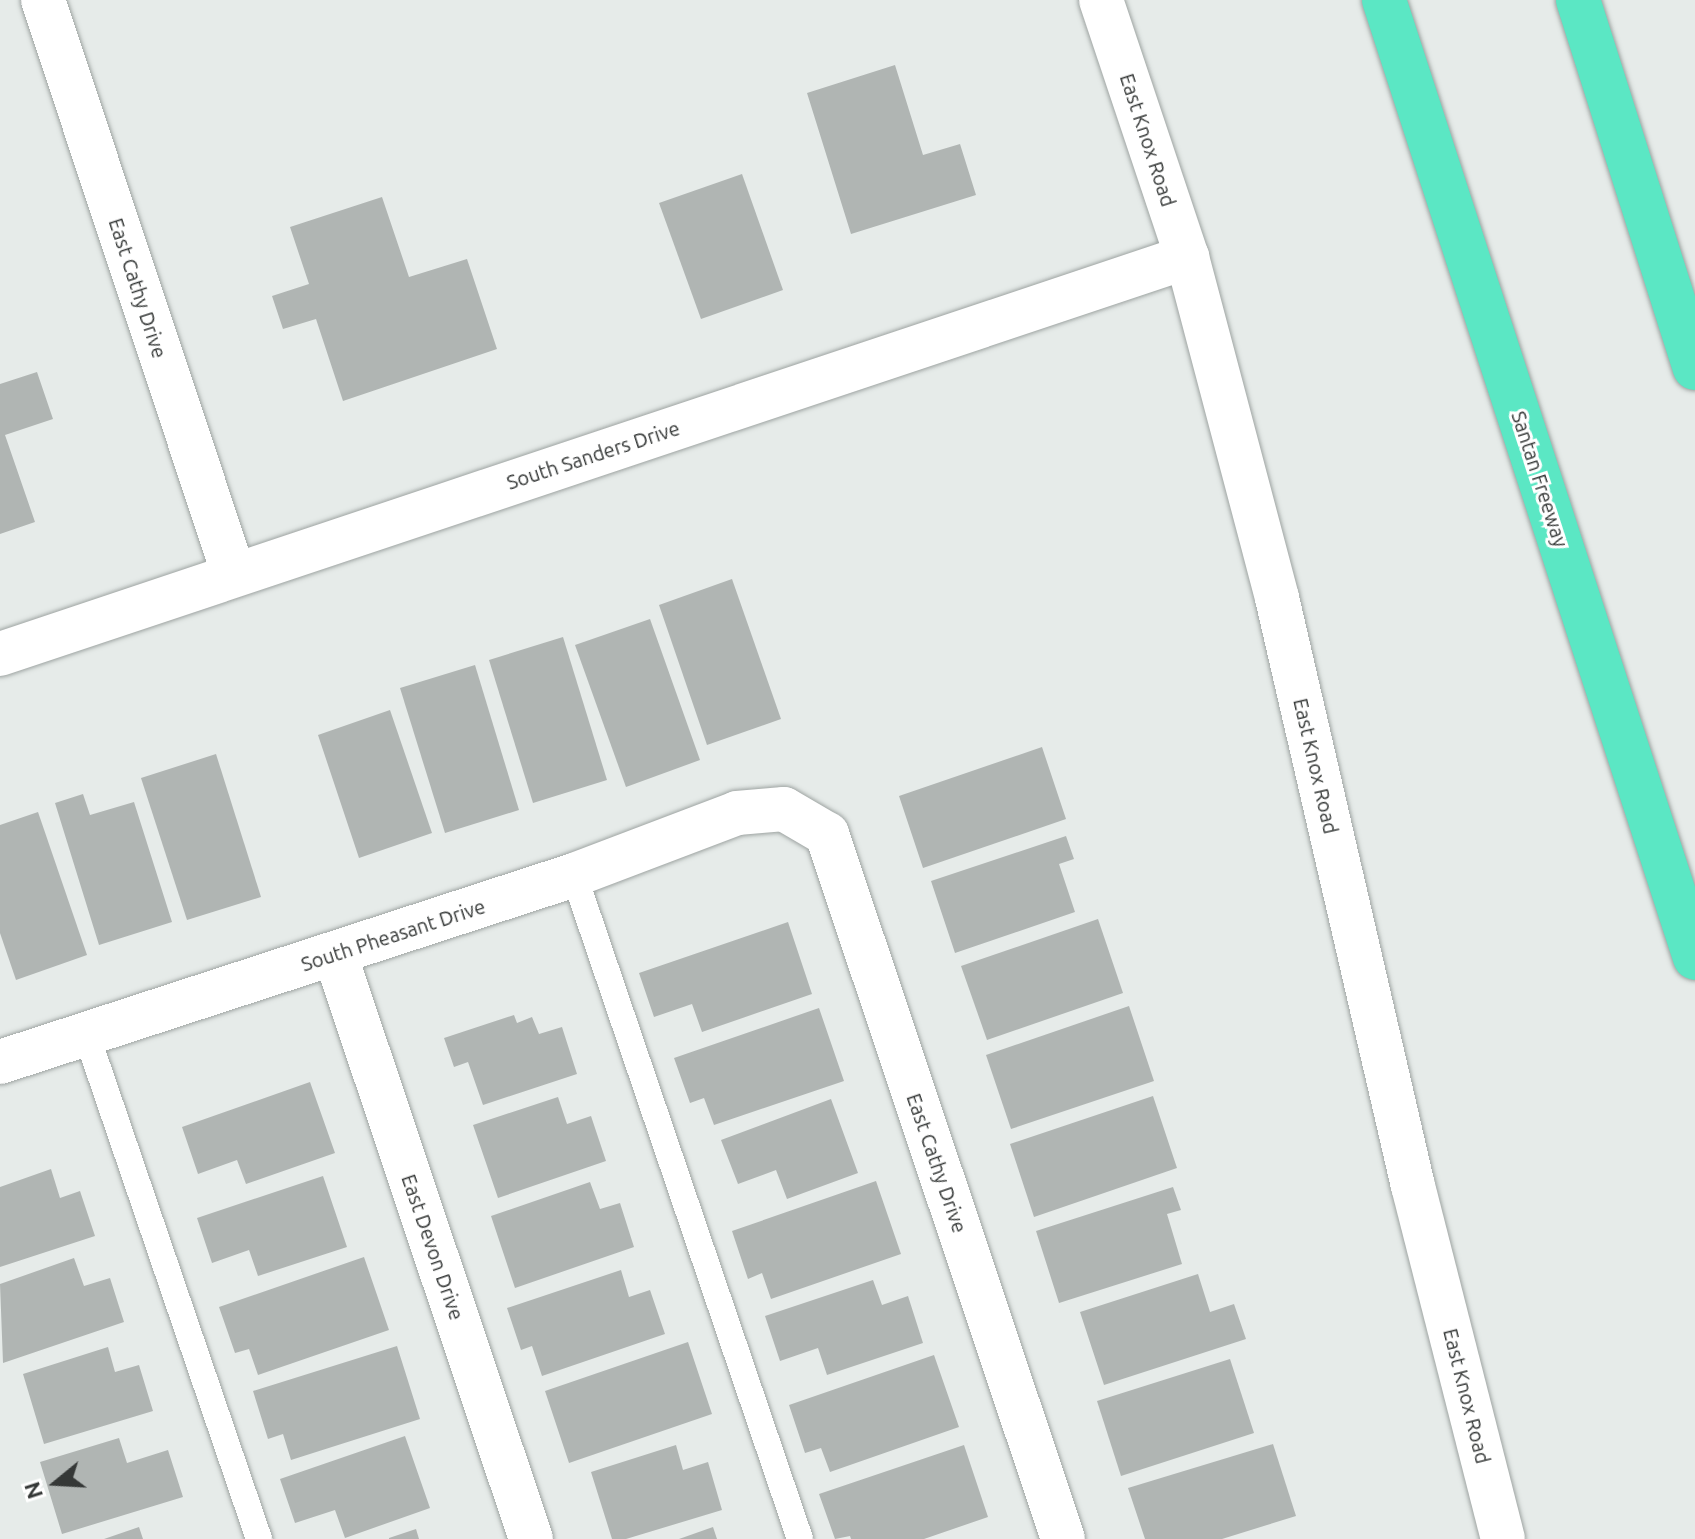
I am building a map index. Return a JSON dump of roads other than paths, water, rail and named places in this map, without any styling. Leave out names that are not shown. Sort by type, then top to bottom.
[{"type":"highway","name":"Santan Freeway","points":[[1384,0],[1695,958]]},
{"type":"highway","points":[[1578,0],[1695,368]]},
{"type":"street","name":"East Cathy Drive","points":[[43,0],[234,575]]},
{"type":"street","name":"East Knox Road","points":[[1101,0],[1187,257],[1277,598],[1413,1186],[1503,1539]]},
{"type":"street","name":"South Sanders Drive","points":[[0,654],[1187,257]]},
{"type":"street","name":"East Cathy Drive","points":[[784,809],[827,834],[1063,1539]]},
{"type":"street","name":"South Pheasant Drive","points":[[0,1062],[574,875],[737,813],[784,809]]},
{"type":"street","name":"East Devon Drive","points":[[335,954],[531,1539]]},
{"type":"lane","points":[[574,875],[800,1539]]},
{"type":"lane","points":[[86,1033],[259,1539]]}]
